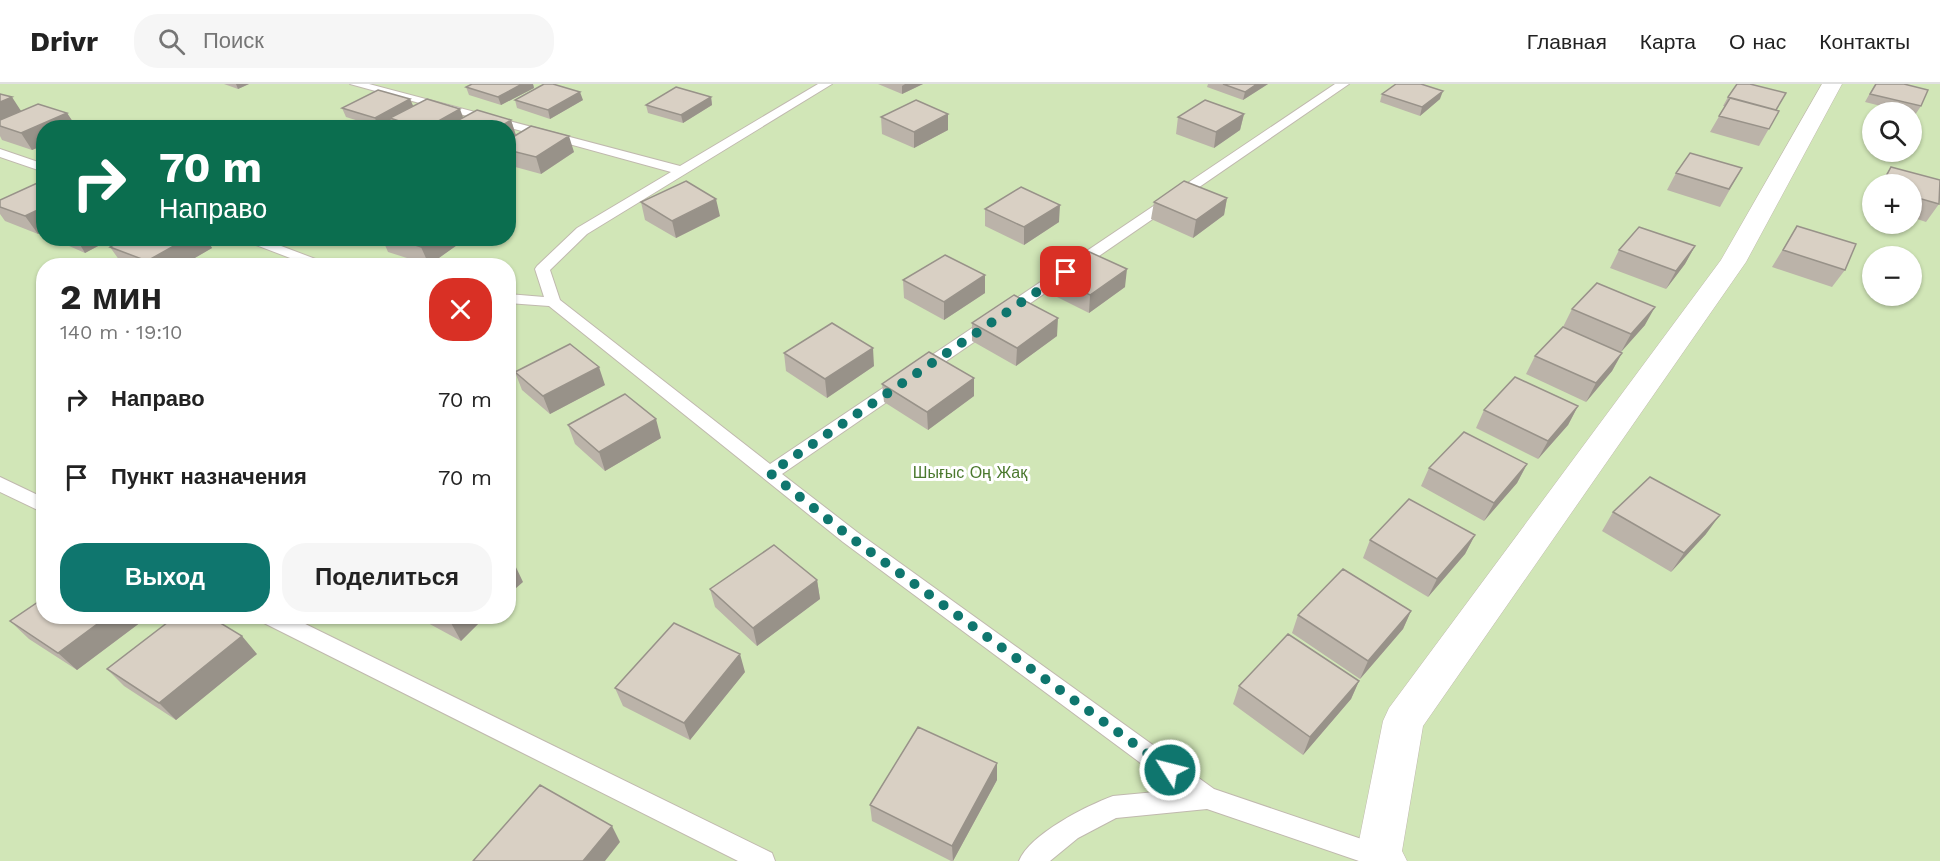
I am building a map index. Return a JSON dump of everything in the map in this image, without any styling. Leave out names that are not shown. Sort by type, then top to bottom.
[{"type":"street","points":[[1381,859],[1403,722],[1734,262],[1832,84]]},
{"type":"lane","points":[[356,84],[491,120]]},
{"type":"lane","points":[[553,302],[542,269],[582,231],[826,84]]},
{"type":"lane","points":[[770,473],[1343,84]]},
{"type":"lane","points":[[516,127],[682,171]]},
{"type":"lane","points":[[0,153],[36,165]]},
{"type":"lane","points":[[268,246],[304,258]]},
{"type":"lane","points":[[516,299],[553,302],[850,537],[1207,798],[1381,859]]},
{"type":"lane","points":[[0,484],[36,502]]},
{"type":"lane","points":[[285,624],[764,861]]},
{"type":"lane","points":[[1031,861],[1069,830],[1113,807],[1207,798]]},
{"type":"green space","name":"Шығыс Оң Жақ","points":[[0,84],[1940,84],[1940,861],[0,861]]},
{"type":"building","points":[[472,84],[522,84],[498,97],[466,87]]},
{"type":"building","points":[[544,84],[553,84],[580,92],[548,110],[515,100]]},
{"type":"building","points":[[1223,84],[1257,84],[1245,92]]},
{"type":"building","points":[[1396,84],[1421,84],[1443,91],[1422,107],[1382,94]]},
{"type":"building","points":[[1737,84],[1750,84],[1786,93],[1776,110],[1728,97]]},
{"type":"building","points":[[1876,84],[1904,84],[1928,90],[1922,104],[1870,94]]},
{"type":"building","points":[[676,87],[711,97],[681,115],[646,105]]},
{"type":"building","points":[[378,90],[410,99],[375,118],[342,108]]},
{"type":"building","points":[[0,94],[12,97],[0,102]]},
{"type":"building","points":[[1730,98],[1779,111],[1769,129],[1719,116]]},
{"type":"building","points":[[427,99],[460,109],[440,120],[390,118]]},
{"type":"building","points":[[916,100],[948,114],[914,132],[881,117]]},
{"type":"building","points":[[1205,100],[1244,114],[1216,132],[1178,117]]},
{"type":"building","points":[[38,104],[67,113],[51,120],[36,120],[36,126],[21,133],[0,126],[0,120]]},
{"type":"building","points":[[477,110],[511,120],[459,120]]},
{"type":"building","points":[[531,126],[569,136],[536,157],[516,152],[516,135]]},
{"type":"building","points":[[1690,153],[1742,168],[1729,189],[1676,173]]},
{"type":"building","points":[[1891,167],[1917,174],[1887,174]]},
{"type":"building","points":[[1922,175],[1940,180],[1939,204],[1922,199]]},
{"type":"building","points":[[686,181],[716,199],[672,221],[641,202]]},
{"type":"building","points":[[1184,181],[1227,198],[1196,220],[1154,202]]},
{"type":"building","points":[[36,184],[36,211],[25,216],[0,207],[0,200]]},
{"type":"building","points":[[1021,187],[1060,205],[1024,227],[985,209]]},
{"type":"building","points":[[1797,226],[1856,244],[1845,270],[1783,250]]},
{"type":"building","points":[[1639,227],[1695,246],[1676,271],[1619,250]]},
{"type":"building","points":[[174,246],[152,258],[139,258],[110,247]]},
{"type":"building","points":[[1083,249],[1127,269],[1090,295],[1046,274]]},
{"type":"building","points":[[945,255],[985,275],[944,302],[903,280]]},
{"type":"building","points":[[1597,283],[1655,307],[1631,334],[1572,309]]},
{"type":"building","points":[[1014,295],[1058,318],[1017,348],[972,323]]},
{"type":"building","points":[[832,323],[873,348],[825,379],[784,353]]},
{"type":"building","points":[[1563,327],[1622,353],[1596,383],[1535,356]]},
{"type":"building","points":[[570,344],[599,367],[543,396],[516,371]]},
{"type":"building","points":[[929,352],[974,378],[927,412],[882,384]]},
{"type":"building","points":[[1515,377],[1578,406],[1548,441],[1484,410]]},
{"type":"building","points":[[625,394],[656,419],[599,452],[568,425]]},
{"type":"building","points":[[1464,432],[1527,464],[1494,503],[1429,468]]},
{"type":"building","points":[[1650,477],[1720,515],[1684,553],[1613,512]]},
{"type":"building","points":[[1409,499],[1475,535],[1437,579],[1370,540]]},
{"type":"building","points":[[774,545],[817,580],[753,628],[710,589]]},
{"type":"building","points":[[1343,569],[1411,611],[1368,661],[1298,615]]},
{"type":"building","points":[[36,603],[36,624],[97,624],[58,653],[10,621]]},
{"type":"building","points":[[674,623],[740,654],[684,723],[615,688]]},
{"type":"building","points":[[166,624],[222,624],[242,636],[159,703],[107,669]]},
{"type":"building","points":[[1288,634],[1359,681],[1310,737],[1239,686]]},
{"type":"building","points":[[918,727],[997,763],[952,846],[870,805]]},
{"type":"building","points":[[540,785],[612,826],[583,861],[473,861]]},
{"type":"route","points":[[1066,272],[770,473],[850,537],[1170,770]]}]
